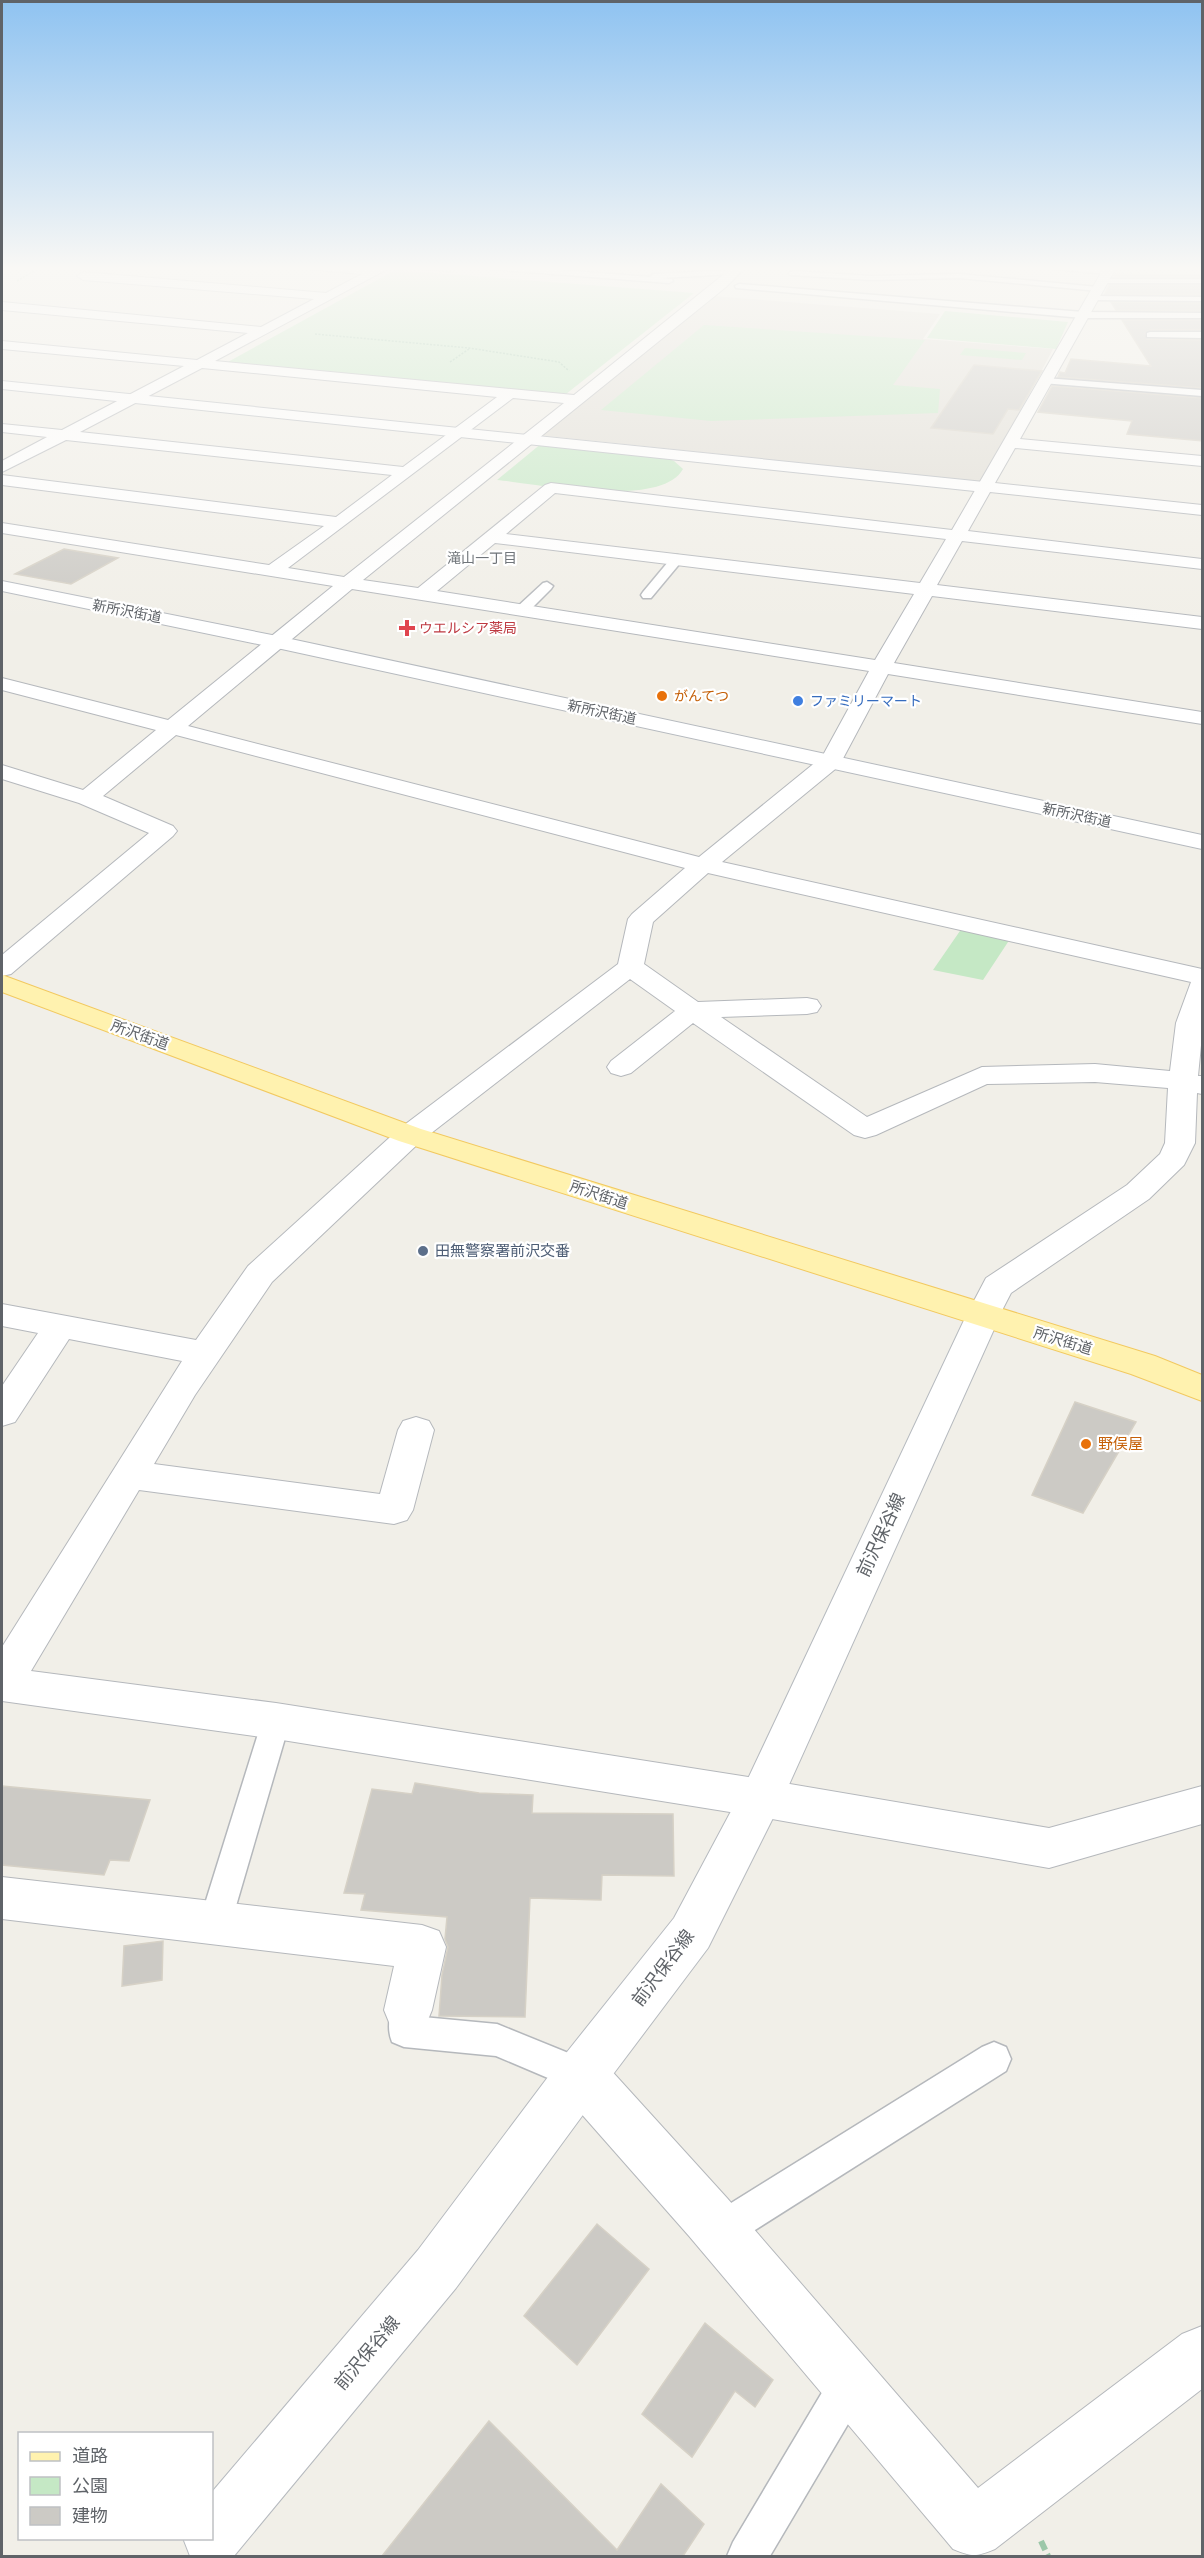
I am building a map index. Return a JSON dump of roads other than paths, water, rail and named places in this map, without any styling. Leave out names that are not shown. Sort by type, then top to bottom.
[{"type":"main road","name":"所沢街道","points":[[2,983],[410,1135],[1143,1365],[1203,1389]]},
{"type":"street","points":[[6,385],[1203,510]]},
{"type":"street","points":[[2,467],[159,385]]},
{"type":"street","points":[[429,385],[577,400]]},
{"type":"street","points":[[87,798],[171,727],[595,385]]},
{"type":"street","points":[[1042,422],[1045,385]]},
{"type":"street","points":[[273,570],[511,393]]},
{"type":"street","points":[[1075,427],[1042,422],[1012,443],[984,487],[831,761],[703,865],[641,919],[630,967],[410,1135],[260,1274],[183,1386],[2,1683],[276,1721],[761,1798],[1048,1848],[1203,1805]]},
{"type":"street","points":[[2,428],[406,472]]},
{"type":"street","points":[[1012,443],[1203,461]]},
{"type":"street","points":[[2,480],[339,523]]},
{"type":"street","points":[[422,594],[552,488],[1203,564]]},
{"type":"street","points":[[2,528],[1203,718]]},
{"type":"street","points":[[492,537],[1203,623]]},
{"type":"street","name":"新所沢街道","points":[[2,586],[277,642],[1203,842]]},
{"type":"street","points":[[2,684],[703,865],[1203,977]]},
{"type":"street","points":[[2,772],[87,798],[165,831],[2,968]]},
{"type":"street","points":[[630,967],[866,1129],[982,1076],[1095,1073],[1193,1083]]},
{"type":"street","name":"前沢保谷線","points":[[213,2536],[437,2270],[691,1933],[761,1798],[982,1316],[998,1286],[1138,1192],[1173,1158],[1180,1143],[1193,1083],[1190,1023],[1203,986]]},
{"type":"street","points":[[621,1067],[693,1010],[807,1006]]},
{"type":"street","points":[[2,1315],[205,1354]]},
{"type":"street","points":[[2,1413],[60,1326]]},
{"type":"street","points":[[130,1474],[394,1510],[416,1430]]},
{"type":"street","points":[[2,1899],[422,1947],[408,2010]]},
{"type":"street","points":[[582,2075],[720,2231],[974,2528],[1203,2355]]},
{"type":"street","name":"前沢保谷線","points":[[195,2556],[209,2540]]},
{"type":"lane","points":[[1103,385],[1203,393]]},
{"type":"lane","points":[[647,595],[677,559]]},
{"type":"lane","points":[[522,610],[547,586]]},
{"type":"lane","points":[[216,1923],[276,1721]]},
{"type":"lane","points":[[408,2010],[404,2031],[497,2040],[582,2075]]},
{"type":"lane","points":[[720,2231],[994,2059]]},
{"type":"lane","points":[[747,2556],[850,2383]]},
{"type":"place","name":"ウエルシア薬局","points":[[407,628]]},
{"type":"place","name":"がんてつ","points":[[662,696]]},
{"type":"place","name":"ファミリーマート","points":[[798,701]]},
{"type":"place","name":"田無警察署前沢交番","points":[[423,1251]]},
{"type":"place","name":"野俣屋","points":[[1086,1444]]},
{"type":"district","name":"滝山一丁目","points":[[482,558]]}]
